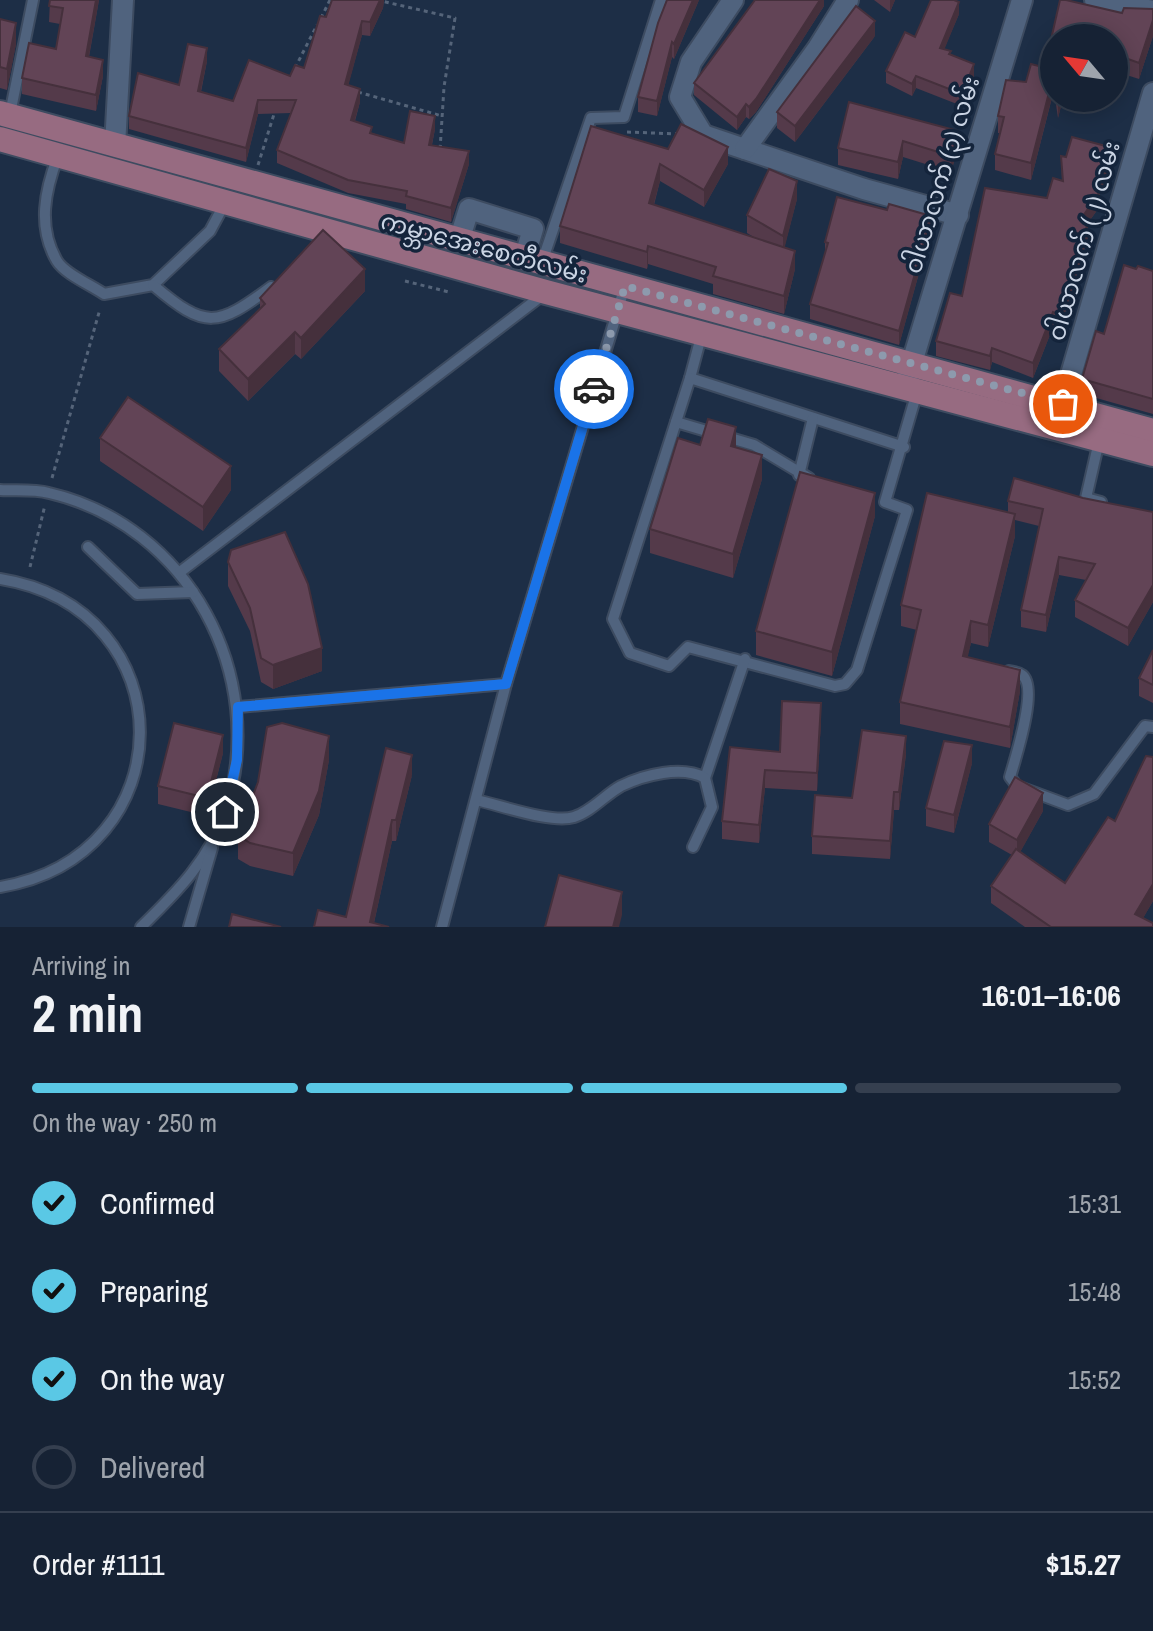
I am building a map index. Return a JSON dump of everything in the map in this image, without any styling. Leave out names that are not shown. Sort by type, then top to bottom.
[{"type":"main road","name":"ကမ္ဘာအေးစေတီလမ်း","points":[[5,115],[533,261],[702,332],[911,381],[1012,390],[1153,431]]},
{"type":"main road","name":"ကမ္ဘာအေးစေတီလမ်း","points":[[0,139],[546,292],[622,298],[911,381],[1056,429],[1153,454]]},
{"type":"main road","points":[[1005,414],[1012,390]]},
{"type":"street","points":[[115,146],[123,0]]},
{"type":"street","points":[[733,0],[691,62],[680,97],[703,135],[864,189],[958,215]]},
{"type":"street","points":[[745,149],[848,0]]},
{"type":"street","name":"ဝါယာလက် (၃) လမ်း","points":[[911,381],[1022,0]]},
{"type":"street","points":[[1095,0],[1153,11]]},
{"type":"street","name":"ဝါယာလက် (၂) လမ်း","points":[[1056,429],[1153,93]]},
{"type":"street","points":[[459,241],[469,209],[533,229],[533,261]]},
{"type":"lane","points":[[5,115],[33,0]]},
{"type":"lane","points":[[516,283],[533,261],[591,118],[624,117],[661,0]]},
{"type":"lane","points":[[58,156],[45,191],[50,239],[58,263],[104,294],[153,285],[210,231],[225,203]]},
{"type":"lane","points":[[153,285],[180,308],[212,320],[238,311],[271,287]]},
{"type":"lane","points":[[180,572],[546,292]]},
{"type":"lane","points":[[442,927],[506,684],[622,298]]},
{"type":"lane","points":[[702,332],[613,619],[630,653],[669,666],[688,647],[745,659],[835,686],[845,684],[857,670],[907,510],[871,498]]},
{"type":"lane","points":[[690,378],[904,447]]},
{"type":"lane","points":[[885,502],[904,447],[911,381]]},
{"type":"lane","points":[[799,475],[813,418]]},
{"type":"lane","points":[[676,422],[754,445],[799,475],[828,484]]},
{"type":"lane","points":[[1099,441],[1086,498],[1113,505]]},
{"type":"lane","points":[[0,490],[48,493],[121,522],[180,572],[219,635],[238,707],[237,760],[225,812],[200,881],[189,927]]},
{"type":"lane","points":[[88,547],[137,594],[193,592]]},
{"type":"lane","points":[[0,579],[39,587],[74,604],[103,630],[125,662],[134,686],[142,737],[136,775],[120,811],[97,842],[66,866],[31,882],[0,887]]},
{"type":"lane","points":[[693,847],[712,807],[705,778],[745,659]]},
{"type":"lane","points":[[992,665],[1022,675],[1028,683],[1024,727],[1010,777],[1017,786],[1068,805],[1094,794],[1145,726],[1153,727]]},
{"type":"lane","points":[[238,707],[506,684]]},
{"type":"lane","points":[[476,800],[545,816],[574,817],[622,786],[657,775],[693,771],[705,778]]},
{"type":"lane","points":[[141,927],[190,879],[225,812]]},
{"type":"path","points":[[293,73],[330,0]]},
{"type":"path","points":[[377,0],[455,18],[439,155]]},
{"type":"path","points":[[353,91],[442,116]]},
{"type":"path","points":[[253,184],[277,106]]},
{"type":"path","points":[[587,133],[703,135]]},
{"type":"path","points":[[405,281],[449,292]]},
{"type":"path","points":[[30,567],[104,294]]},
{"type":"building","points":[[50,0],[96,0],[86,56],[103,60],[96,95],[22,78],[29,43],[56,49],[63,8],[49,6]]},
{"type":"building","points":[[332,0],[380,0],[370,22],[362,21],[345,84],[360,89],[351,120],[372,127],[370,133],[404,143],[410,111],[435,116],[429,145],[469,151],[451,208],[406,196],[407,191],[348,180],[277,150],[296,100],[258,100],[246,148],[129,116],[138,73],[179,85],[188,44],[207,48],[198,91],[233,101],[249,60],[290,76],[295,65],[304,68],[320,16],[326,17]]},
{"type":"building","points":[[667,0],[693,0],[674,44],[672,42],[657,101],[638,97]]},
{"type":"building","points":[[755,0],[820,0],[756,99],[749,107],[746,104],[737,117],[694,83]]},
{"type":"building","points":[[931,0],[959,2],[940,48],[974,64],[962,94],[916,76],[912,84],[886,71],[905,32],[915,37]]},
{"type":"building","points":[[1060,0],[1122,13],[1124,8],[1153,9],[1153,20],[1139,63],[1128,59],[1128,24],[1055,24]]},
{"type":"building","points":[[856,6],[875,21],[795,126],[777,112]]},
{"type":"building","points":[[0,19],[16,23],[7,69],[0,67]]},
{"type":"building","points":[[1031,64],[1040,66],[1040,112],[1044,112],[1031,163],[995,154],[1004,117],[998,116],[1006,80],[1026,82]]},
{"type":"building","points":[[849,102],[958,131],[951,156],[903,141],[898,162],[838,148]]},
{"type":"building","points":[[681,124],[728,147],[704,190],[660,164],[649,203],[795,251],[784,296],[713,276],[716,267],[648,246],[647,252],[560,226],[591,126],[668,149]]},
{"type":"building","points":[[1072,137],[1113,148],[1095,190],[1100,191],[1081,219],[1088,222],[1060,315],[1053,312],[1033,363],[992,348],[990,356],[936,341],[950,293],[962,296],[985,188],[1047,198],[1053,178],[1063,181],[1061,156],[1066,157]]},
{"type":"building","points":[[769,169],[797,181],[783,236],[747,215]]},
{"type":"building","points":[[837,197],[887,210],[889,204],[931,216],[899,331],[810,304],[828,243],[825,242]]},
{"type":"building","points":[[323,230],[365,269],[301,338],[295,332],[248,379],[219,349],[265,304],[260,298]]},
{"type":"building","points":[[1124,265],[1153,271],[1153,399],[1082,379],[1096,331],[1104,334]]},
{"type":"building","points":[[128,397],[231,466],[203,507],[100,438]]},
{"type":"building","points":[[708,419],[736,427],[731,446],[762,455],[733,554],[650,529],[678,438],[700,445]]},
{"type":"building","points":[[800,472],[875,493],[832,652],[756,631]]},
{"type":"building","points":[[1014,478],[1083,498],[1153,512],[1153,585],[1128,628],[1075,600],[1095,564],[1059,557],[1046,615],[1021,610],[1043,509],[1008,501]]},
{"type":"building","points":[[927,493],[1015,514],[988,625],[971,621],[963,656],[1020,670],[1010,727],[900,702],[921,610],[901,605]]},
{"type":"building","points":[[285,532],[308,584],[322,648],[273,665],[261,658],[250,608],[228,562],[231,550]]},
{"type":"building","points":[[1153,650],[1153,685],[1139,678]]},
{"type":"building","points":[[782,701],[821,703],[817,773],[765,770],[759,825],[722,821],[730,747],[780,752]]},
{"type":"building","points":[[174,723],[223,735],[207,798],[158,786]]},
{"type":"building","points":[[282,723],[329,736],[319,791],[293,853],[250,843],[238,835],[258,782],[267,727]]},
{"type":"building","points":[[862,730],[906,736],[899,792],[894,792],[890,841],[812,836],[815,795],[852,798]]},
{"type":"building","points":[[944,741],[972,745],[954,815],[926,808]]},
{"type":"building","points":[[386,748],[412,755],[396,820],[392,820],[370,922],[389,927],[314,927],[318,910],[346,917]]},
{"type":"building","points":[[1146,756],[1153,757],[1153,884],[1135,914],[1153,923],[1153,927],[1051,927],[991,886],[1016,849],[1065,883],[1108,817],[1115,821]]},
{"type":"building","points":[[1015,777],[1043,793],[1017,840],[989,824]]},
{"type":"building","points":[[559,875],[622,892],[613,927],[545,927]]},
{"type":"building","points":[[232,914],[281,927],[229,927]]},
{"type":"way so far","points":[[594,389],[625,286],[1063,404]]},
{"type":"route","points":[[225,812],[237,760],[238,707],[506,684],[594,389]]}]
